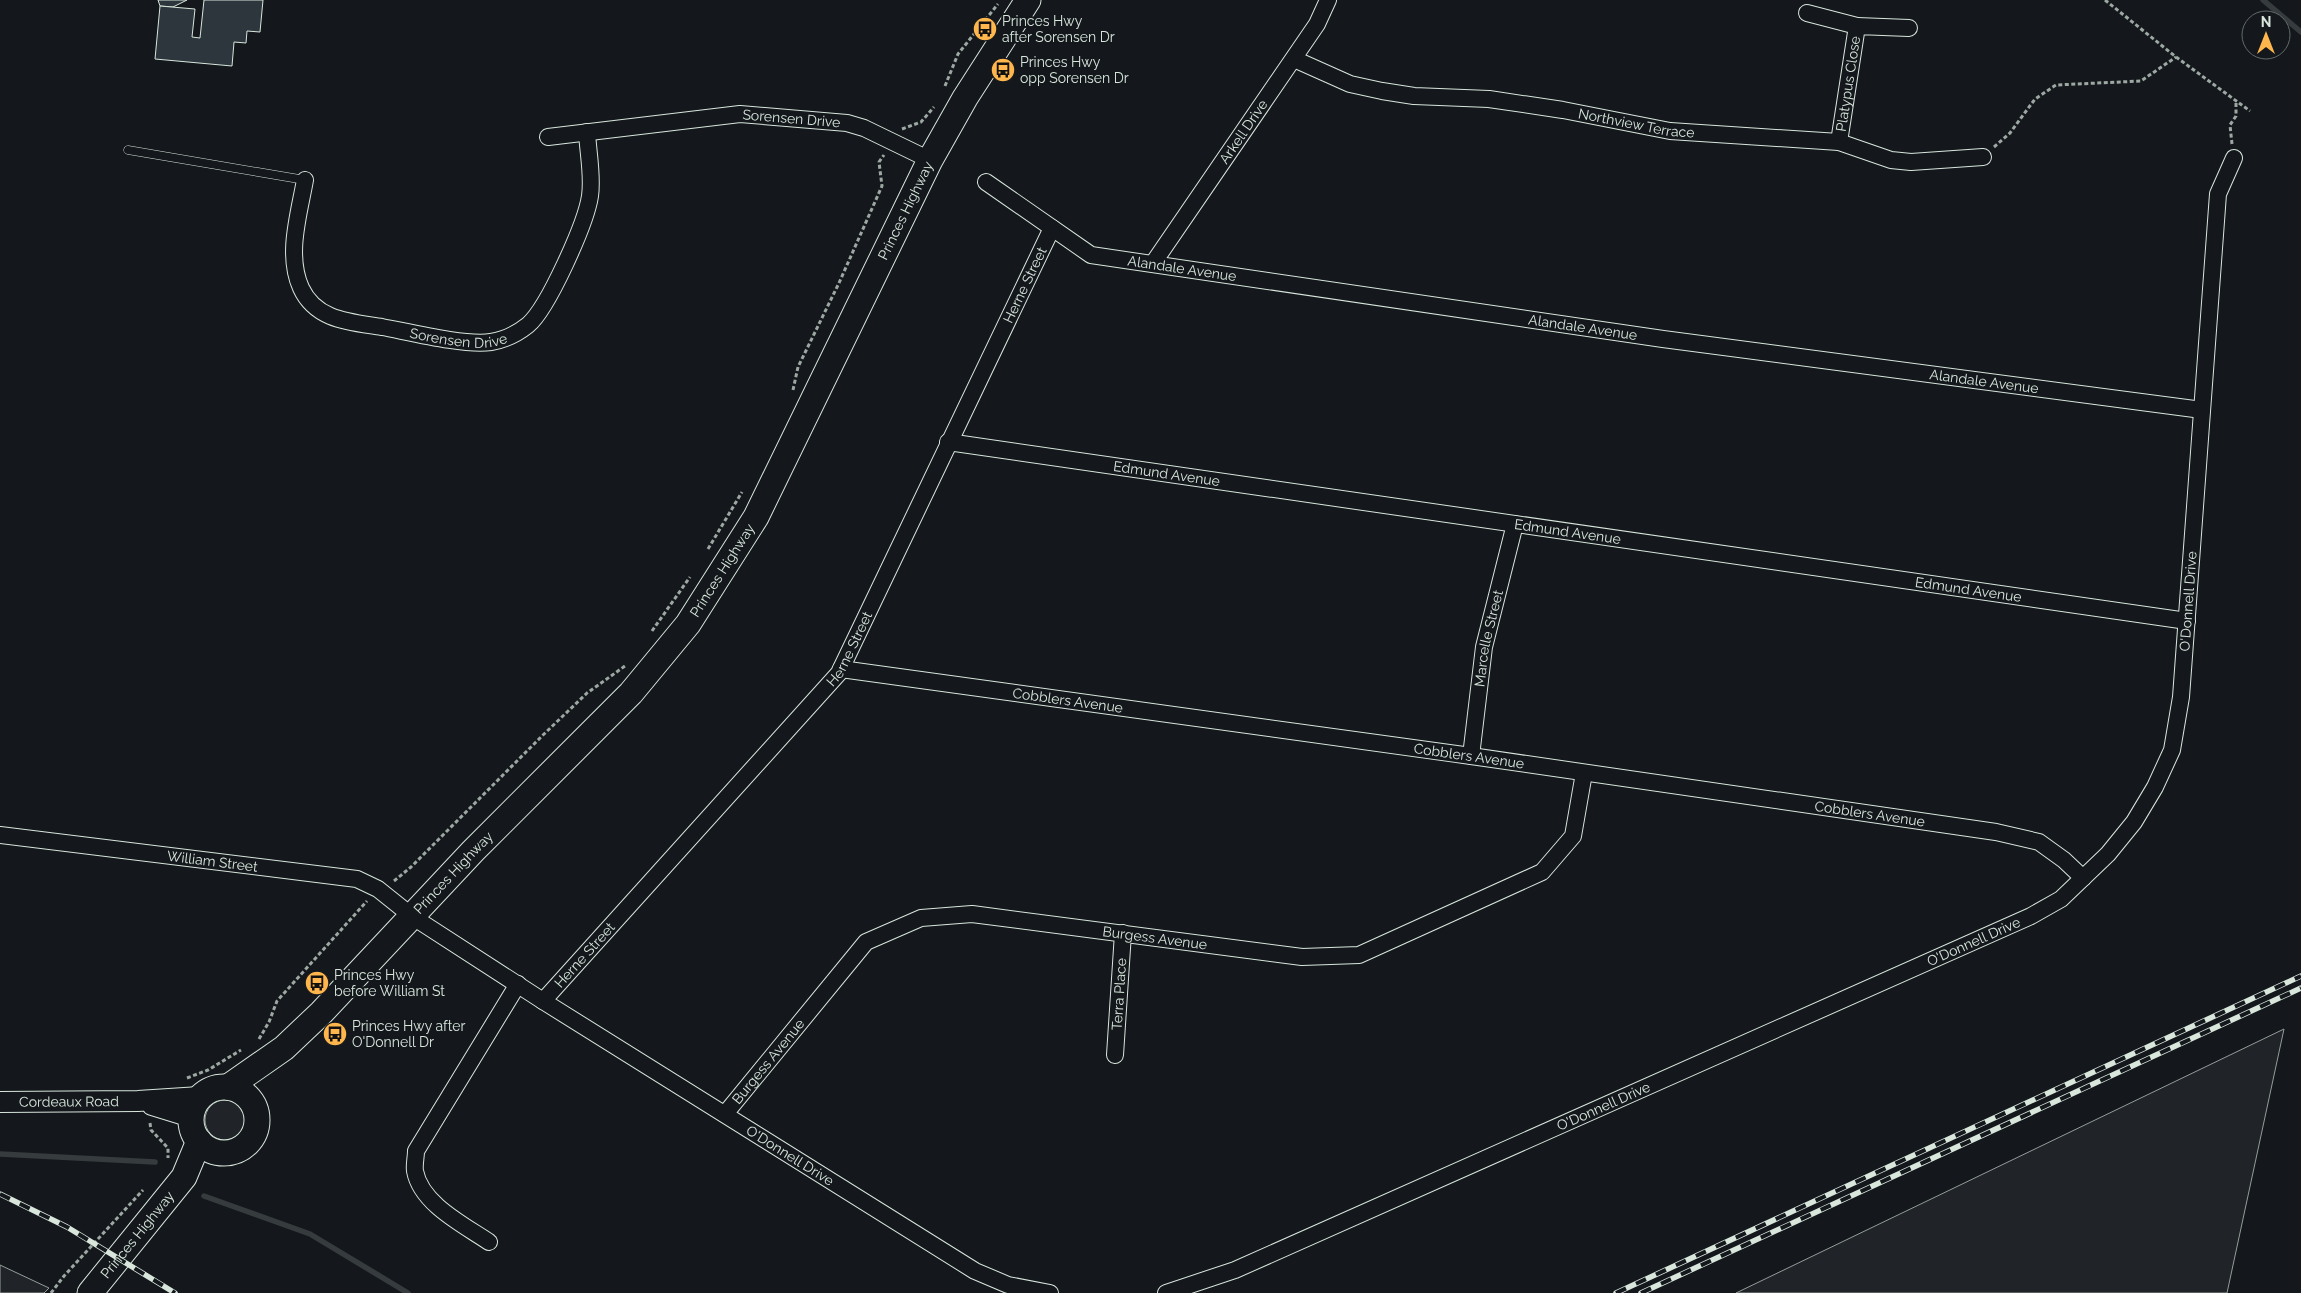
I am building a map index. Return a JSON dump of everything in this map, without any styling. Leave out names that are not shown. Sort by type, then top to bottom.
[{"type":"main road","name":"Princes Highway","points":[[228,1087],[284,1048],[631,693],[688,624],[756,517],[930,160],[993,51],[1028,0]]},
{"type":"main road","name":"Princes Highway","points":[[254,1106],[263,1082],[284,1048]]},
{"type":"main road","points":[[228,1087],[244,1093],[254,1106],[256,1114],[255,1130],[247,1143],[233,1151],[208,1147],[192,1130],[196,1107],[213,1089],[228,1087]]},
{"type":"main road","name":"Princes Highway","points":[[90,1293],[208,1147]]},
{"type":"street","name":"Arkell Drive","points":[[1154,262],[1294,59],[1317,24],[1328,0]]},
{"type":"street","name":"Platypus Close","points":[[1807,12],[1856,26],[1909,28]]},
{"type":"street","name":"Platypus Close","points":[[1839,142],[1856,26]]},
{"type":"street","name":"Northview Terrace","points":[[1294,59],[1350,84],[1414,96],[1489,98],[1670,131],[1839,142],[1892,160],[1910,162],[1983,156]]},
{"type":"street","name":"Sorensen Drive","points":[[548,137],[740,114],[847,123],[930,160]]},
{"type":"street","name":"Sorensen Drive","points":[[305,180],[294,263],[301,289],[315,306],[332,318],[451,339],[489,342],[502,339],[528,326],[538,315],[554,285],[588,211],[590,193],[587,132]]},
{"type":"street","name":"O'Donnell Drive","points":[[1166,1293],[1235,1270],[2030,916],[2061,899],[2108,854],[2134,822],[2155,787],[2172,750],[2181,697],[2218,194],[2234,158]]},
{"type":"street","name":"Alandale Avenue","points":[[986,182],[1091,254],[1663,339],[2202,410]]},
{"type":"street","name":"Herne Street","points":[[543,1001],[840,669],[1052,228]]},
{"type":"street","name":"Edmund Avenue","points":[[948,442],[2187,621]]},
{"type":"street","name":"Marcelle Street","points":[[1471,756],[1484,647],[1516,524]]},
{"type":"street","name":"Cobblers Avenue","points":[[840,669],[1471,756],[1996,832],[2040,842],[2064,860],[2082,878]]},
{"type":"street","name":"Burgess Avenue","points":[[725,1114],[866,942],[921,918],[972,914],[1302,957],[1359,954],[1542,872],[1573,836],[1584,773]]},
{"type":"street","name":"William Street","points":[[0,835],[336,874],[357,879],[381,892],[413,917]]},
{"type":"street","name":"O'Donnell Drive","points":[[413,917],[543,1001],[975,1271],[1008,1285],[1050,1293]]},
{"type":"street","name":"Terra Place","points":[[1114,1055],[1123,933]]},
{"type":"street","points":[[489,1242],[436,1204],[423,1190],[415,1170],[416,1151],[518,984]]},
{"type":"street","name":"Cordeaux Road","points":[[0,1102],[144,1103],[196,1107]]},
{"type":"lane","points":[[128,150],[305,180]]},
{"type":"path","points":[[943,93],[958,54],[1002,0]]},
{"type":"path","points":[[2105,0],[2176,57],[2250,111]]},
{"type":"path","points":[[1983,156],[2010,133],[2035,99],[2056,84],[2141,81],[2176,57]]},
{"type":"path","points":[[792,393],[798,367],[882,186],[879,162],[903,127],[921,122],[940,101]]},
{"type":"path","points":[[2234,158],[2230,126],[2236,116],[2236,102]]},
{"type":"path","points":[[704,556],[747,485]]},
{"type":"path","points":[[650,634],[694,572]]},
{"type":"path","points":[[252,1043],[259,1039],[269,1022],[277,1000],[367,901],[411,867],[587,692],[626,665]]},
{"type":"path","points":[[178,1081],[208,1070],[244,1048]]},
{"type":"path","points":[[144,1103],[151,1130],[168,1148],[168,1157]]},
{"type":"path","points":[[51,1293],[149,1184]]},
{"type":"shaded area","points":[[2284,1029],[2227,1293],[1736,1293]]},
{"type":"shaded area","points":[[229,1100],[236,1103],[242,1109],[245,1120],[244,1128],[236,1137],[229,1140],[221,1140],[214,1137],[206,1128],[205,1116],[208,1109],[217,1101]]},
{"type":"shaded area","points":[[0,1265],[49,1288],[44,1293],[0,1293]]},
{"type":"building","points":[[158,0],[187,0],[173,7],[160,6]]},
{"type":"building","points":[[204,0],[263,0],[260,32],[247,31],[246,43],[234,42],[232,66],[155,59],[160,6],[195,9],[192,37],[200,38]]},
{"type":"waterway","points":[[2263,0],[2301,32]]},
{"type":"waterway","points":[[0,1154],[155,1162]]},
{"type":"waterway","points":[[204,1196],[310,1234],[408,1293]]},
{"type":"railway","points":[[1616,1293],[2301,976]]},
{"type":"railway","points":[[1641,1293],[2301,988]]},
{"type":"railway","points":[[0,1194],[67,1227],[175,1293]]},
{"type":"place","name":"Princes Hwy after Sorensen Dr","points":[[985,29]]},
{"type":"place","name":"Princes Hwy opp Sorensen Dr","points":[[1003,70]]},
{"type":"place","name":"Princes Hwy before William St","points":[[317,983]]},
{"type":"place","name":"Princes Hwy after O'Donnell Dr","points":[[335,1034]]}]
